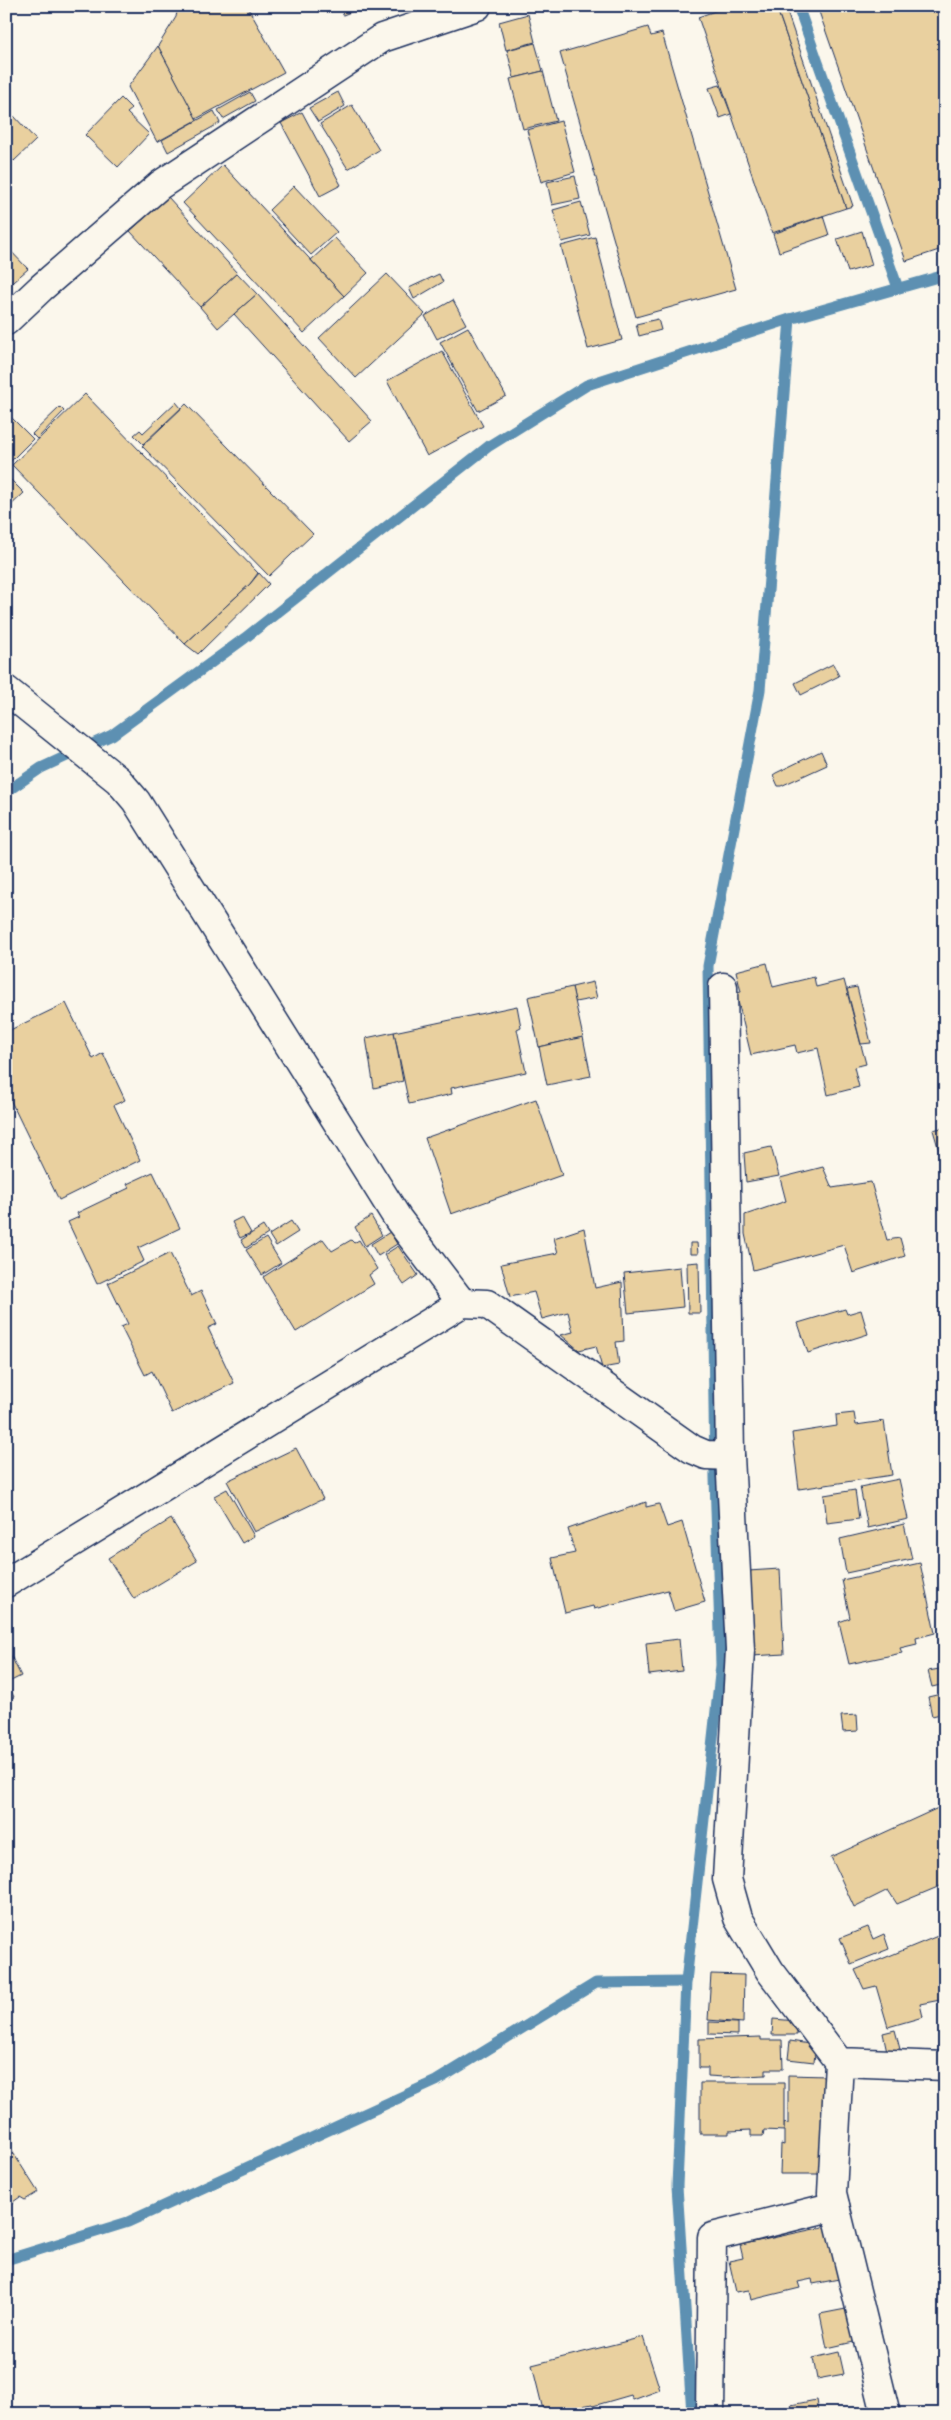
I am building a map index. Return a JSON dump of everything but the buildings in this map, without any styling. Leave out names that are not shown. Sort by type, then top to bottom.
[{"type":"street","points":[[6,321],[160,185],[382,38],[477,6]]},
{"type":"street","points":[[6,690],[118,780],[136,801],[398,1219],[462,1304]]},
{"type":"street","points":[[723,987],[719,1456],[740,1650],[727,1879],[738,1918],[770,1971],[839,2062],[832,2193],[886,2414]]},
{"type":"street","points":[[6,1583],[462,1304],[487,1304],[692,1449],[719,1456]]},
{"type":"street","points":[[839,2062],[945,2066]]},
{"type":"street","points":[[710,2414],[712,2237],[835,2206]]},
{"type":"waterway","points":[[798,6],[898,288]]},
{"type":"waterway","points":[[6,792],[41,768],[112,735],[245,638],[489,446],[587,385],[790,319],[945,275]]},
{"type":"waterway","points":[[692,2414],[677,2186],[686,1982],[721,1665],[715,1478],[708,966],[760,690],[790,319]]},
{"type":"waterway","points":[[6,2260],[128,2222],[436,2081],[596,1983],[686,1982]]}]
